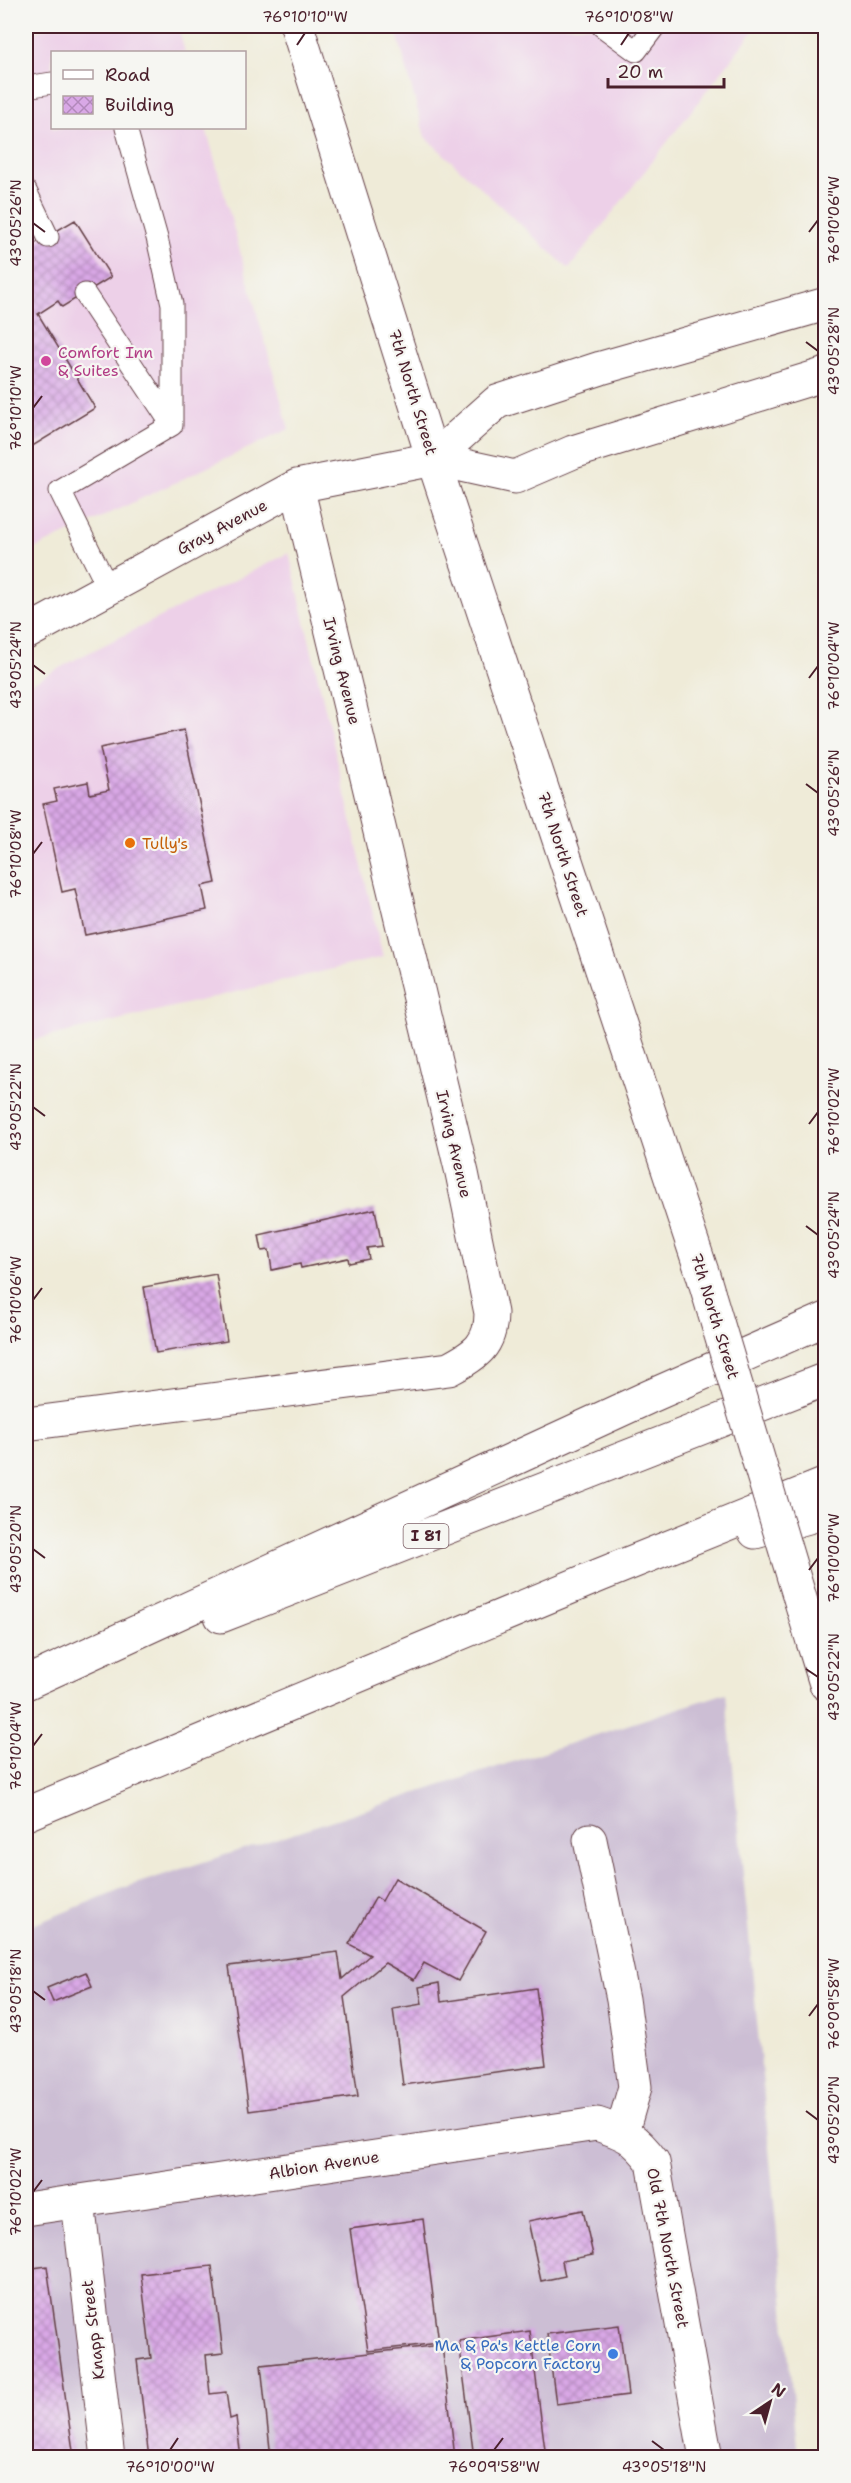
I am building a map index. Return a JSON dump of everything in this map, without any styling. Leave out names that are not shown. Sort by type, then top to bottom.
[{"type":"main road","name":"7th North Street","points":[[297,26],[433,459],[703,1275],[825,1684]]},
{"type":"main road","points":[[433,459],[497,402],[601,368],[825,304]]},
{"type":"main road","points":[[433,459],[515,477],[573,452],[825,374]]},
{"type":"main road","name":"Gray Avenue","points":[[26,633],[297,486],[433,459]]},
{"type":"main road","name":"Irving Avenue","points":[[26,1424],[449,1369],[474,1356],[491,1332],[491,1313],[462,1173],[297,486]]},
{"type":"main road","points":[[26,1683],[651,1396],[825,1319]]},
{"type":"main road","name":"I 81","points":[[26,1692],[825,1379]]},
{"type":"main road","points":[[26,1814],[825,1484]]},
{"type":"main road","points":[[600,1575],[825,1512]]},
{"type":"main road","points":[[590,1840],[623,1999],[635,2087],[622,2132]]},
{"type":"main road","name":"Albion Avenue","points":[[26,2209],[597,2124],[622,2132]]},
{"type":"main road","name":"Old 7th North Street","points":[[622,2132],[638,2142],[653,2162],[706,2457]]},
{"type":"main road","name":"Knapp Street","points":[[78,2202],[108,2457]]},
{"type":"lane","points":[[602,26],[636,51],[655,26]]},
{"type":"lane","points":[[26,87],[51,83]]},
{"type":"lane","points":[[126,129],[157,238],[172,304],[172,425]]},
{"type":"lane","points":[[26,191],[48,237]]},
{"type":"lane","points":[[85,294],[172,425]]},
{"type":"lane","points":[[108,588],[60,491],[172,425]]},
{"type":"shaded area","points":[[53,26],[178,26],[185,51],[51,51],[51,129],[206,129],[289,429],[32,550],[26,538],[26,35]]},
{"type":"shaded area","points":[[395,26],[757,26],[569,269],[425,137]]},
{"type":"shaded area","points":[[289,553],[383,957],[26,1042],[26,686]]},
{"type":"shaded area","points":[[726,1693],[798,2457],[26,2458],[26,1928],[123,1888]]},
{"type":"building","name":"Comfort Inn & Suites","points":[[75,220],[111,277],[62,307],[58,301],[38,314],[95,408],[26,450],[26,262],[33,257],[27,248]]},
{"type":"building","name":"Tully's","points":[[184,730],[216,883],[202,886],[207,910],[85,935],[75,889],[62,892],[43,804],[57,801],[54,789],[88,782],[90,794],[109,790],[100,748]]},
{"type":"building","points":[[375,1209],[382,1246],[367,1248],[369,1259],[349,1263],[348,1258],[301,1268],[300,1264],[272,1270],[269,1250],[262,1251],[259,1235]]},
{"type":"building","points":[[216,1274],[227,1341],[156,1353],[144,1287]]},
{"type":"building","points":[[395,1878],[486,1931],[458,1981],[424,1963],[414,1980],[385,1963],[344,1997],[358,2096],[249,2111],[229,1966],[338,1952],[342,1979],[370,1955],[349,1944],[376,1897],[382,1901]]},
{"type":"building","points":[[86,1972],[92,1986],[53,2002],[47,1988]]},
{"type":"building","points":[[439,1983],[441,2002],[536,1988],[546,2065],[403,2085],[393,2009],[422,2004],[419,1987]]},
{"type":"building","points":[[583,2210],[593,2255],[562,2261],[565,2276],[541,2281],[528,2221]]},
{"type":"building","points":[[423,2219],[439,2343],[368,2351],[350,2229]]},
{"type":"building","points":[[47,2266],[74,2458],[26,2458],[26,2269]]},
{"type":"building","points":[[212,2266],[223,2353],[206,2355],[210,2394],[226,2392],[230,2419],[236,2417],[241,2458],[149,2458],[137,2360],[151,2358],[141,2274]]},
{"type":"building","points":[[619,2325],[628,2395],[556,2404],[547,2334]]},
{"type":"building","points":[[530,2331],[546,2458],[474,2458],[459,2341]]},
{"type":"building","points":[[442,2345],[455,2458],[271,2458],[261,2365]]},
{"type":"place","name":"Comfort Inn & Suites","points":[[46,361]]},
{"type":"place","name":"Tully's","points":[[130,843]]},
{"type":"place","name":"Ma & Pa's Kettle Corn & Popcorn Factory","points":[[613,2354]]}]
